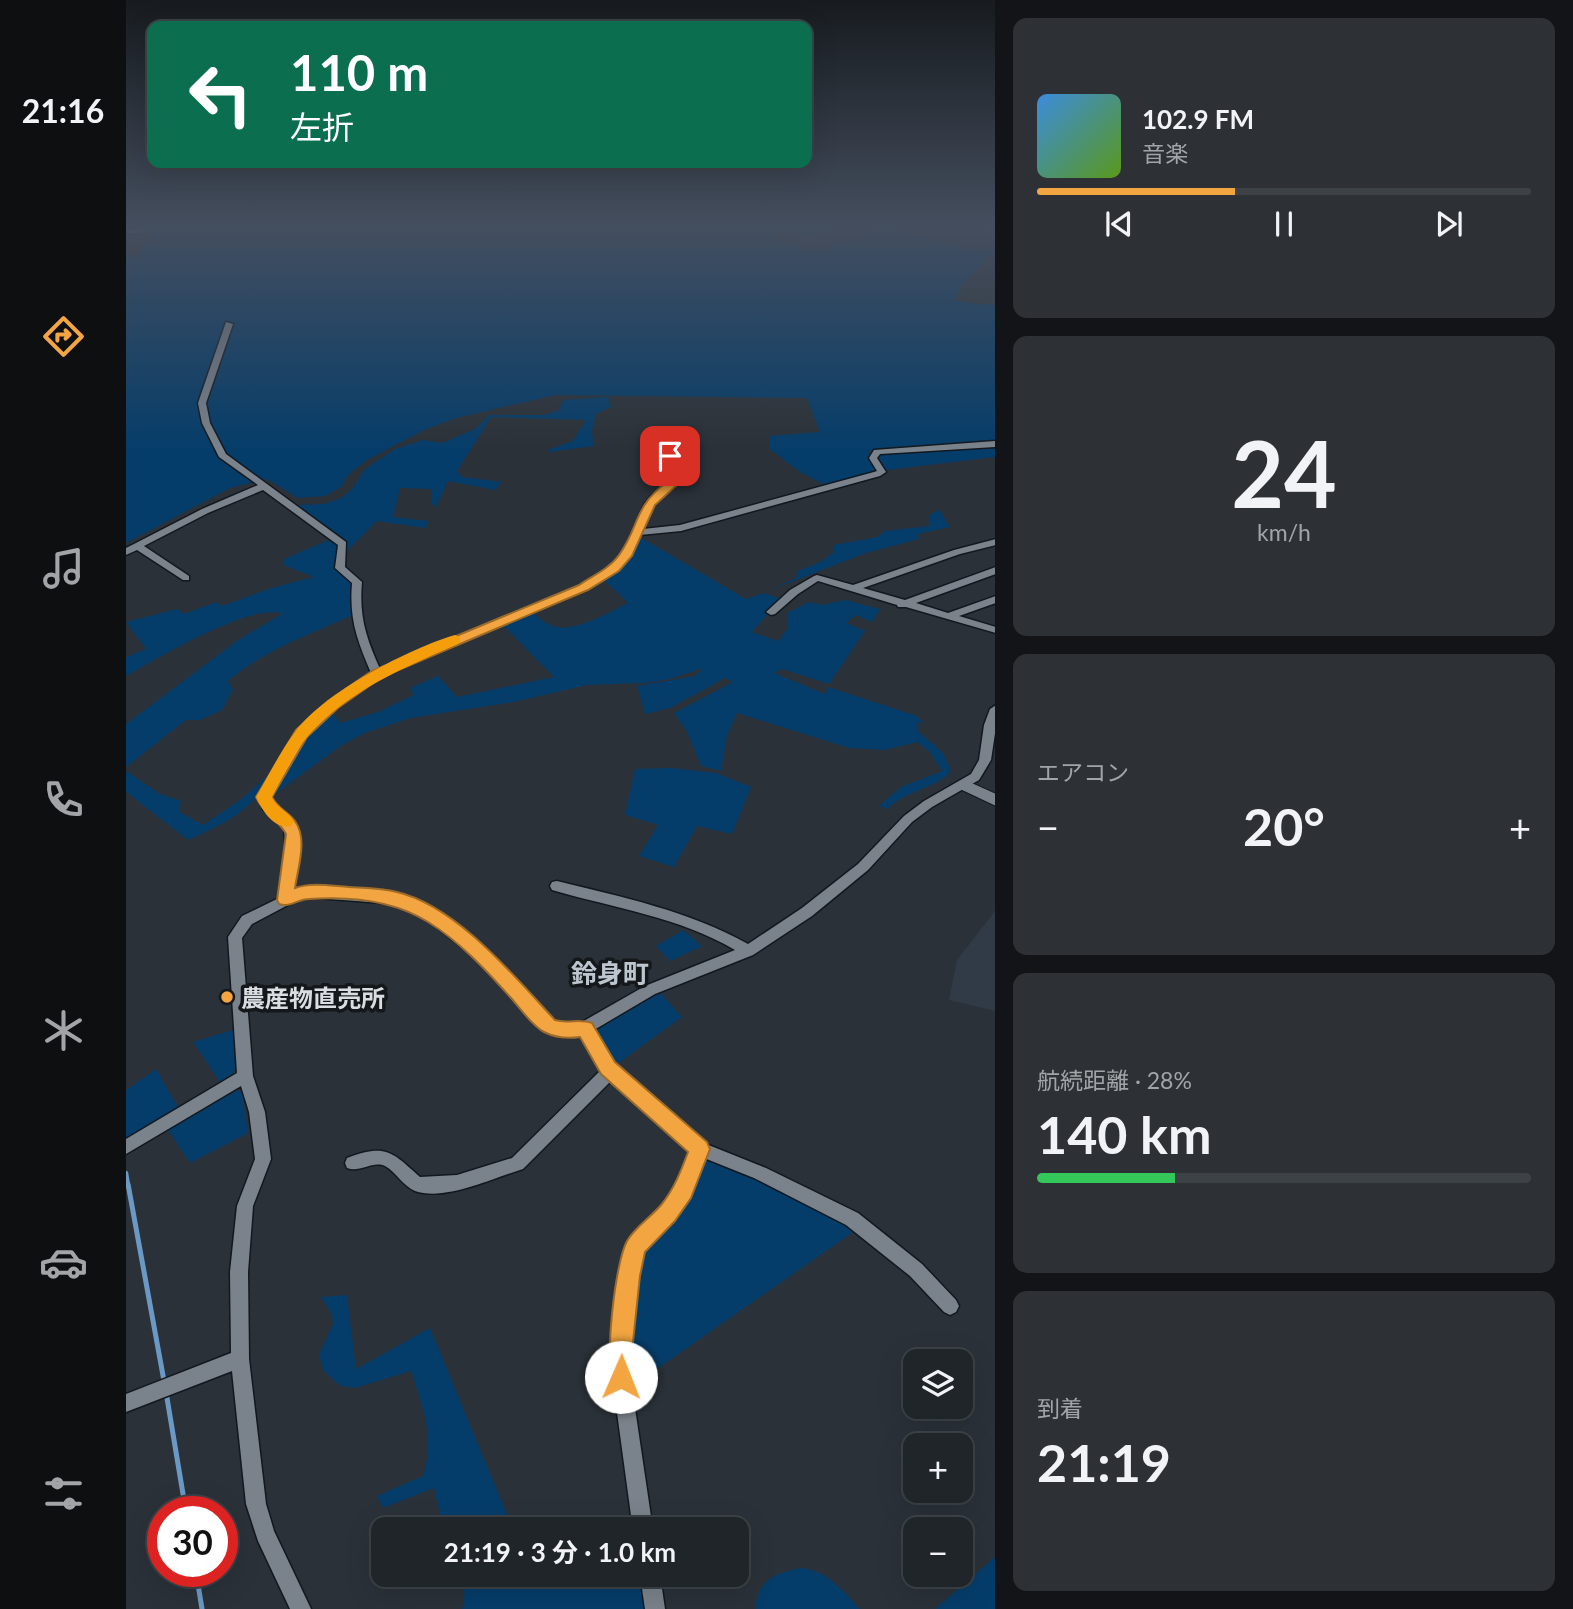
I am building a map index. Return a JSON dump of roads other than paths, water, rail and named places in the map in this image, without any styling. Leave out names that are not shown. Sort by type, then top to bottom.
[{"type":"street","points":[[229,324],[202,403],[202,412],[222,455],[343,544],[340,568],[357,582],[353,607],[358,631],[377,674]]},
{"type":"street","points":[[635,533],[681,528],[877,474],[881,472],[873,458],[877,452],[995,444]]},
{"type":"street","points":[[285,900],[294,834],[288,823],[270,808],[264,797],[301,733],[333,705],[377,674],[583,587],[621,563],[654,497],[672,484],[674,479],[670,456]]},
{"type":"street","points":[[126,552],[205,511],[264,486]]},
{"type":"street","points":[[988,532],[995,540]]},
{"type":"street","points":[[852,589],[995,541]]},
{"type":"street","points":[[137,546],[186,579]]},
{"type":"street","points":[[902,604],[995,570]]},
{"type":"street","points":[[771,612],[793,592],[817,578],[995,630]]},
{"type":"street","points":[[946,617],[995,599]]},
{"type":"street","points":[[301,1609],[265,1534],[256,1504],[240,1359],[239,1272],[245,1206],[250,1186],[263,1158],[257,1112],[245,1076],[235,937],[247,920],[301,892],[381,896],[415,906],[481,953],[548,1026],[564,1031],[585,1028],[650,990],[748,951],[807,912],[863,867],[908,819],[975,777],[985,760],[990,725],[995,712]]},
{"type":"street","points":[[965,785],[995,800]]},
{"type":"street","points":[[557,886],[680,921],[734,942],[748,951]]},
{"type":"street","points":[[585,1028],[611,1071],[700,1149],[760,1173],[852,1219],[916,1270],[950,1306]]},
{"type":"street","points":[[353,1163],[376,1157],[388,1159],[417,1184],[435,1185],[457,1183],[517,1164],[611,1071]]},
{"type":"street","points":[[126,1147],[245,1076]]},
{"type":"street","points":[[641,1517],[620,1361],[629,1276],[636,1247],[668,1214],[683,1191],[700,1149]]},
{"type":"street","points":[[126,1404],[240,1359]]},
{"type":"street","points":[[652,1587],[655,1609]]},
{"type":"waterway","points":[[126,1173],[128,1185]]},
{"type":"waterway","points":[[128,1184],[164,1381]]},
{"type":"waterway","points":[[166,1392],[183,1496]]},
{"type":"waterway","points":[[198,1587],[202,1609]]},
{"type":"place","name":"農産物直売所","points":[[227,997]]},
{"type":"district","name":"鈴身町","points":[[610,973]]}]
